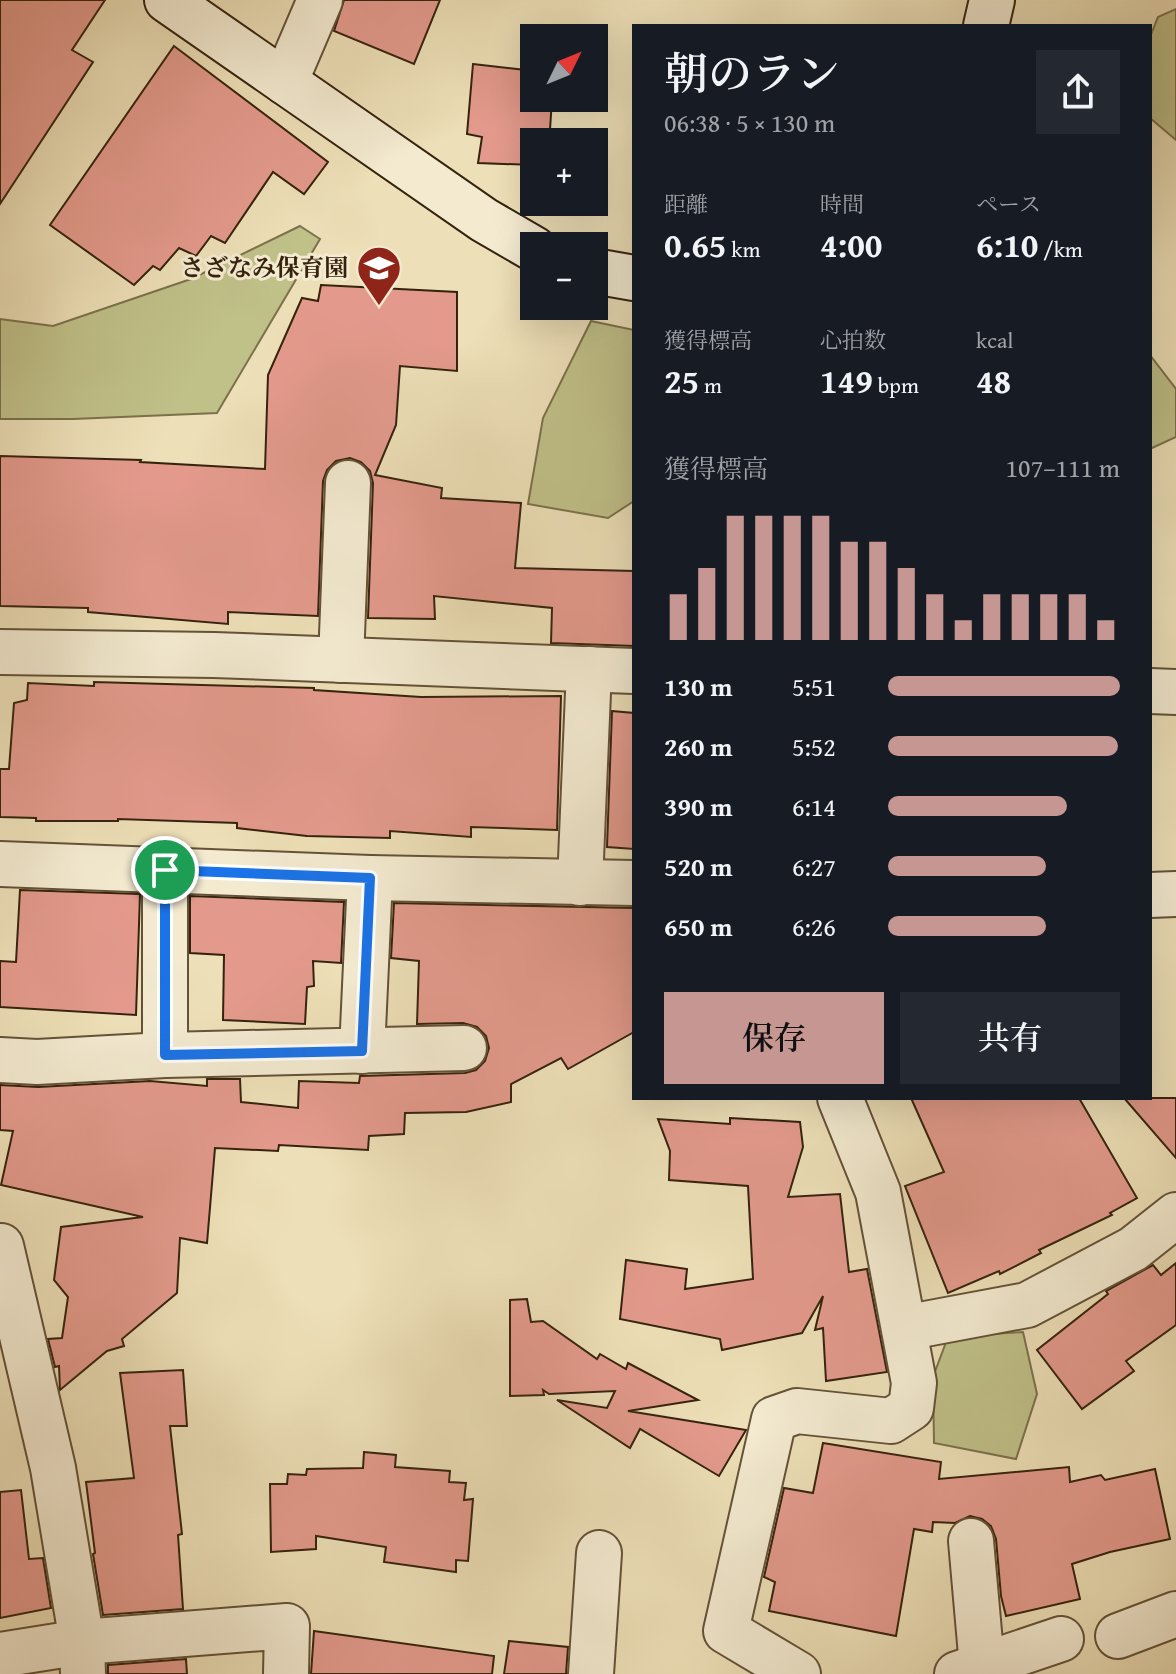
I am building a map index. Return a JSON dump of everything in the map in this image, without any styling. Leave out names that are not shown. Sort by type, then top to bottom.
[{"type":"street","points":[[167,0],[484,220],[520,241]]},
{"type":"street","points":[[285,82],[320,0]]},
{"type":"street","points":[[986,24],[992,0]]},
{"type":"street","points":[[608,273],[632,278]]},
{"type":"street","points":[[341,660],[348,483]]},
{"type":"street","points":[[0,652],[632,671]]},
{"type":"street","points":[[580,883],[589,669]]},
{"type":"street","points":[[1152,691],[1176,692]]},
{"type":"street","points":[[0,864],[370,878],[632,883]]},
{"type":"street","points":[[165,870],[165,1055]]},
{"type":"street","points":[[362,1051],[370,878]]},
{"type":"street","points":[[1152,895],[1176,894]]},
{"type":"street","points":[[0,1060],[37,1062],[165,1055],[464,1048]]},
{"type":"street","points":[[798,1674],[726,1631],[774,1419],[797,1411],[891,1421],[911,1408],[914,1383],[878,1192],[841,1100]]},
{"type":"street","points":[[904,1328],[1027,1305],[1133,1249],[1176,1215]]},
{"type":"street","points":[[1,1246],[53,1468],[82,1658]]},
{"type":"street","points":[[971,1541],[969,1670],[1061,1639]]},
{"type":"street","points":[[591,1674],[599,1553]]},
{"type":"street","points":[[1118,1636],[1176,1614]]},
{"type":"street","points":[[0,1655],[82,1658],[287,1626],[286,1674]]},
{"type":"green space","points":[[1176,9],[1176,140],[1152,120],[1152,32],[1158,17]]},
{"type":"green space","points":[[300,226],[320,239],[217,413],[0,419],[0,319],[53,326],[191,279]]},
{"type":"green space","points":[[591,321],[632,330],[632,502],[608,518],[528,504],[543,418]]},
{"type":"green space","points":[[1152,358],[1176,389],[1176,437],[1152,448]]},
{"type":"green space","points":[[1023,1332],[1037,1394],[1016,1459],[934,1443],[933,1377],[948,1337]]},
{"type":"building","points":[[0,0],[105,0],[72,50],[93,62],[0,204]]},
{"type":"building","points":[[344,0],[440,0],[414,64],[334,31]]},
{"type":"building","points":[[174,46],[328,162],[304,194],[273,172],[225,243],[211,236],[196,256],[179,248],[160,270],[153,266],[134,285],[50,225]]},
{"type":"building","points":[[473,64],[520,69],[520,112],[551,112],[550,128],[520,128],[520,164],[478,163],[482,137],[467,134]]},
{"type":"building","points":[[321,285],[457,292],[457,371],[400,366],[396,425],[375,475],[442,488],[441,498],[521,503],[515,568],[632,571],[632,646],[551,643],[552,608],[434,596],[435,619],[368,618],[373,483],[370,471],[361,462],[350,458],[336,461],[327,470],[323,481],[318,616],[228,612],[228,624],[88,612],[88,608],[0,606],[0,456],[141,460],[265,469],[268,375],[302,298],[318,301]]},
{"type":"building","points":[[94,682],[314,688],[421,697],[561,696],[557,830],[471,827],[471,837],[390,831],[390,838],[307,836],[237,828],[237,823],[118,819],[36,821],[36,818],[0,817],[0,769],[9,769],[14,703],[27,700],[28,683],[94,686]]},
{"type":"building","points":[[612,711],[632,713],[632,849],[607,847]]},
{"type":"building","points":[[20,890],[140,894],[136,1015],[0,1007],[0,961],[16,962]]},
{"type":"building","points":[[190,896],[344,902],[341,963],[313,961],[314,986],[307,987],[305,1024],[223,1020],[224,955],[190,953]]},
{"type":"building","points":[[394,903],[632,908],[632,1033],[568,1069],[561,1058],[511,1084],[511,1102],[466,1112],[405,1113],[404,1134],[369,1136],[368,1150],[279,1145],[278,1151],[215,1148],[207,1243],[180,1238],[177,1293],[122,1339],[124,1346],[107,1351],[60,1390],[59,1366],[55,1367],[48,1339],[62,1338],[68,1297],[54,1280],[61,1227],[143,1217],[1,1185],[13,1131],[0,1130],[0,1085],[38,1087],[150,1081],[207,1086],[207,1079],[240,1079],[241,1102],[298,1108],[299,1081],[359,1083],[360,1076],[465,1073],[476,1070],[485,1061],[489,1048],[486,1036],[477,1027],[463,1023],[417,1024],[419,961],[391,958]]},
{"type":"building","points":[[1176,1098],[1176,1158],[1126,1100]]},
{"type":"building","points":[[912,1100],[1080,1100],[1137,1198],[1110,1213],[1112,1215],[1039,1250],[1041,1253],[1000,1274],[999,1271],[948,1293],[905,1186],[944,1172]]},
{"type":"building","points":[[730,1118],[800,1122],[803,1147],[788,1197],[840,1194],[849,1272],[867,1269],[887,1372],[826,1381],[823,1328],[815,1330],[823,1296],[802,1333],[722,1350],[720,1339],[620,1319],[626,1260],[687,1269],[685,1289],[753,1279],[748,1186],[669,1180],[670,1151],[658,1119],[730,1124]]},
{"type":"building","points":[[1176,1263],[1176,1325],[1126,1361],[1134,1371],[1082,1409],[1037,1350],[1108,1294],[1106,1291],[1153,1265],[1161,1275]]},
{"type":"building","points":[[527,1299],[531,1322],[543,1321],[597,1359],[600,1354],[626,1369],[628,1363],[698,1400],[628,1411],[746,1430],[719,1476],[640,1429],[630,1448],[557,1400],[607,1408],[615,1391],[549,1394],[543,1390],[544,1395],[510,1396],[510,1300]]},
{"type":"building","points":[[183,1370],[187,1426],[170,1426],[182,1534],[178,1535],[183,1609],[103,1615],[86,1482],[134,1478],[120,1373]]},
{"type":"building","points":[[823,1443],[941,1462],[939,1479],[1069,1467],[1070,1482],[1101,1475],[1105,1480],[1155,1469],[1170,1539],[1072,1564],[1080,1599],[1006,1616],[996,1539],[991,1526],[982,1519],[970,1516],[955,1523],[933,1522],[932,1532],[914,1529],[896,1636],[769,1611],[775,1582],[764,1577],[784,1488],[813,1493]]},
{"type":"building","points":[[364,1452],[396,1455],[395,1467],[450,1471],[449,1482],[466,1483],[464,1500],[473,1499],[468,1561],[456,1560],[456,1572],[384,1562],[386,1547],[316,1536],[316,1549],[271,1552],[270,1484],[287,1484],[288,1474],[306,1475],[307,1469],[363,1468]]},
{"type":"building","points":[[21,1490],[29,1559],[43,1558],[51,1608],[0,1618],[0,1492]]},
{"type":"building","points":[[314,1631],[494,1656],[492,1674],[311,1674]]},
{"type":"building","points":[[509,1641],[568,1647],[566,1674],[504,1674]]},
{"type":"building","points":[[186,1659],[187,1674],[108,1674],[108,1665]]},
{"type":"place","name":"さざなみ保育園","points":[[379,307]]},
{"type":"route","points":[[165,870],[370,878],[362,1051],[165,1055],[165,870]]}]
